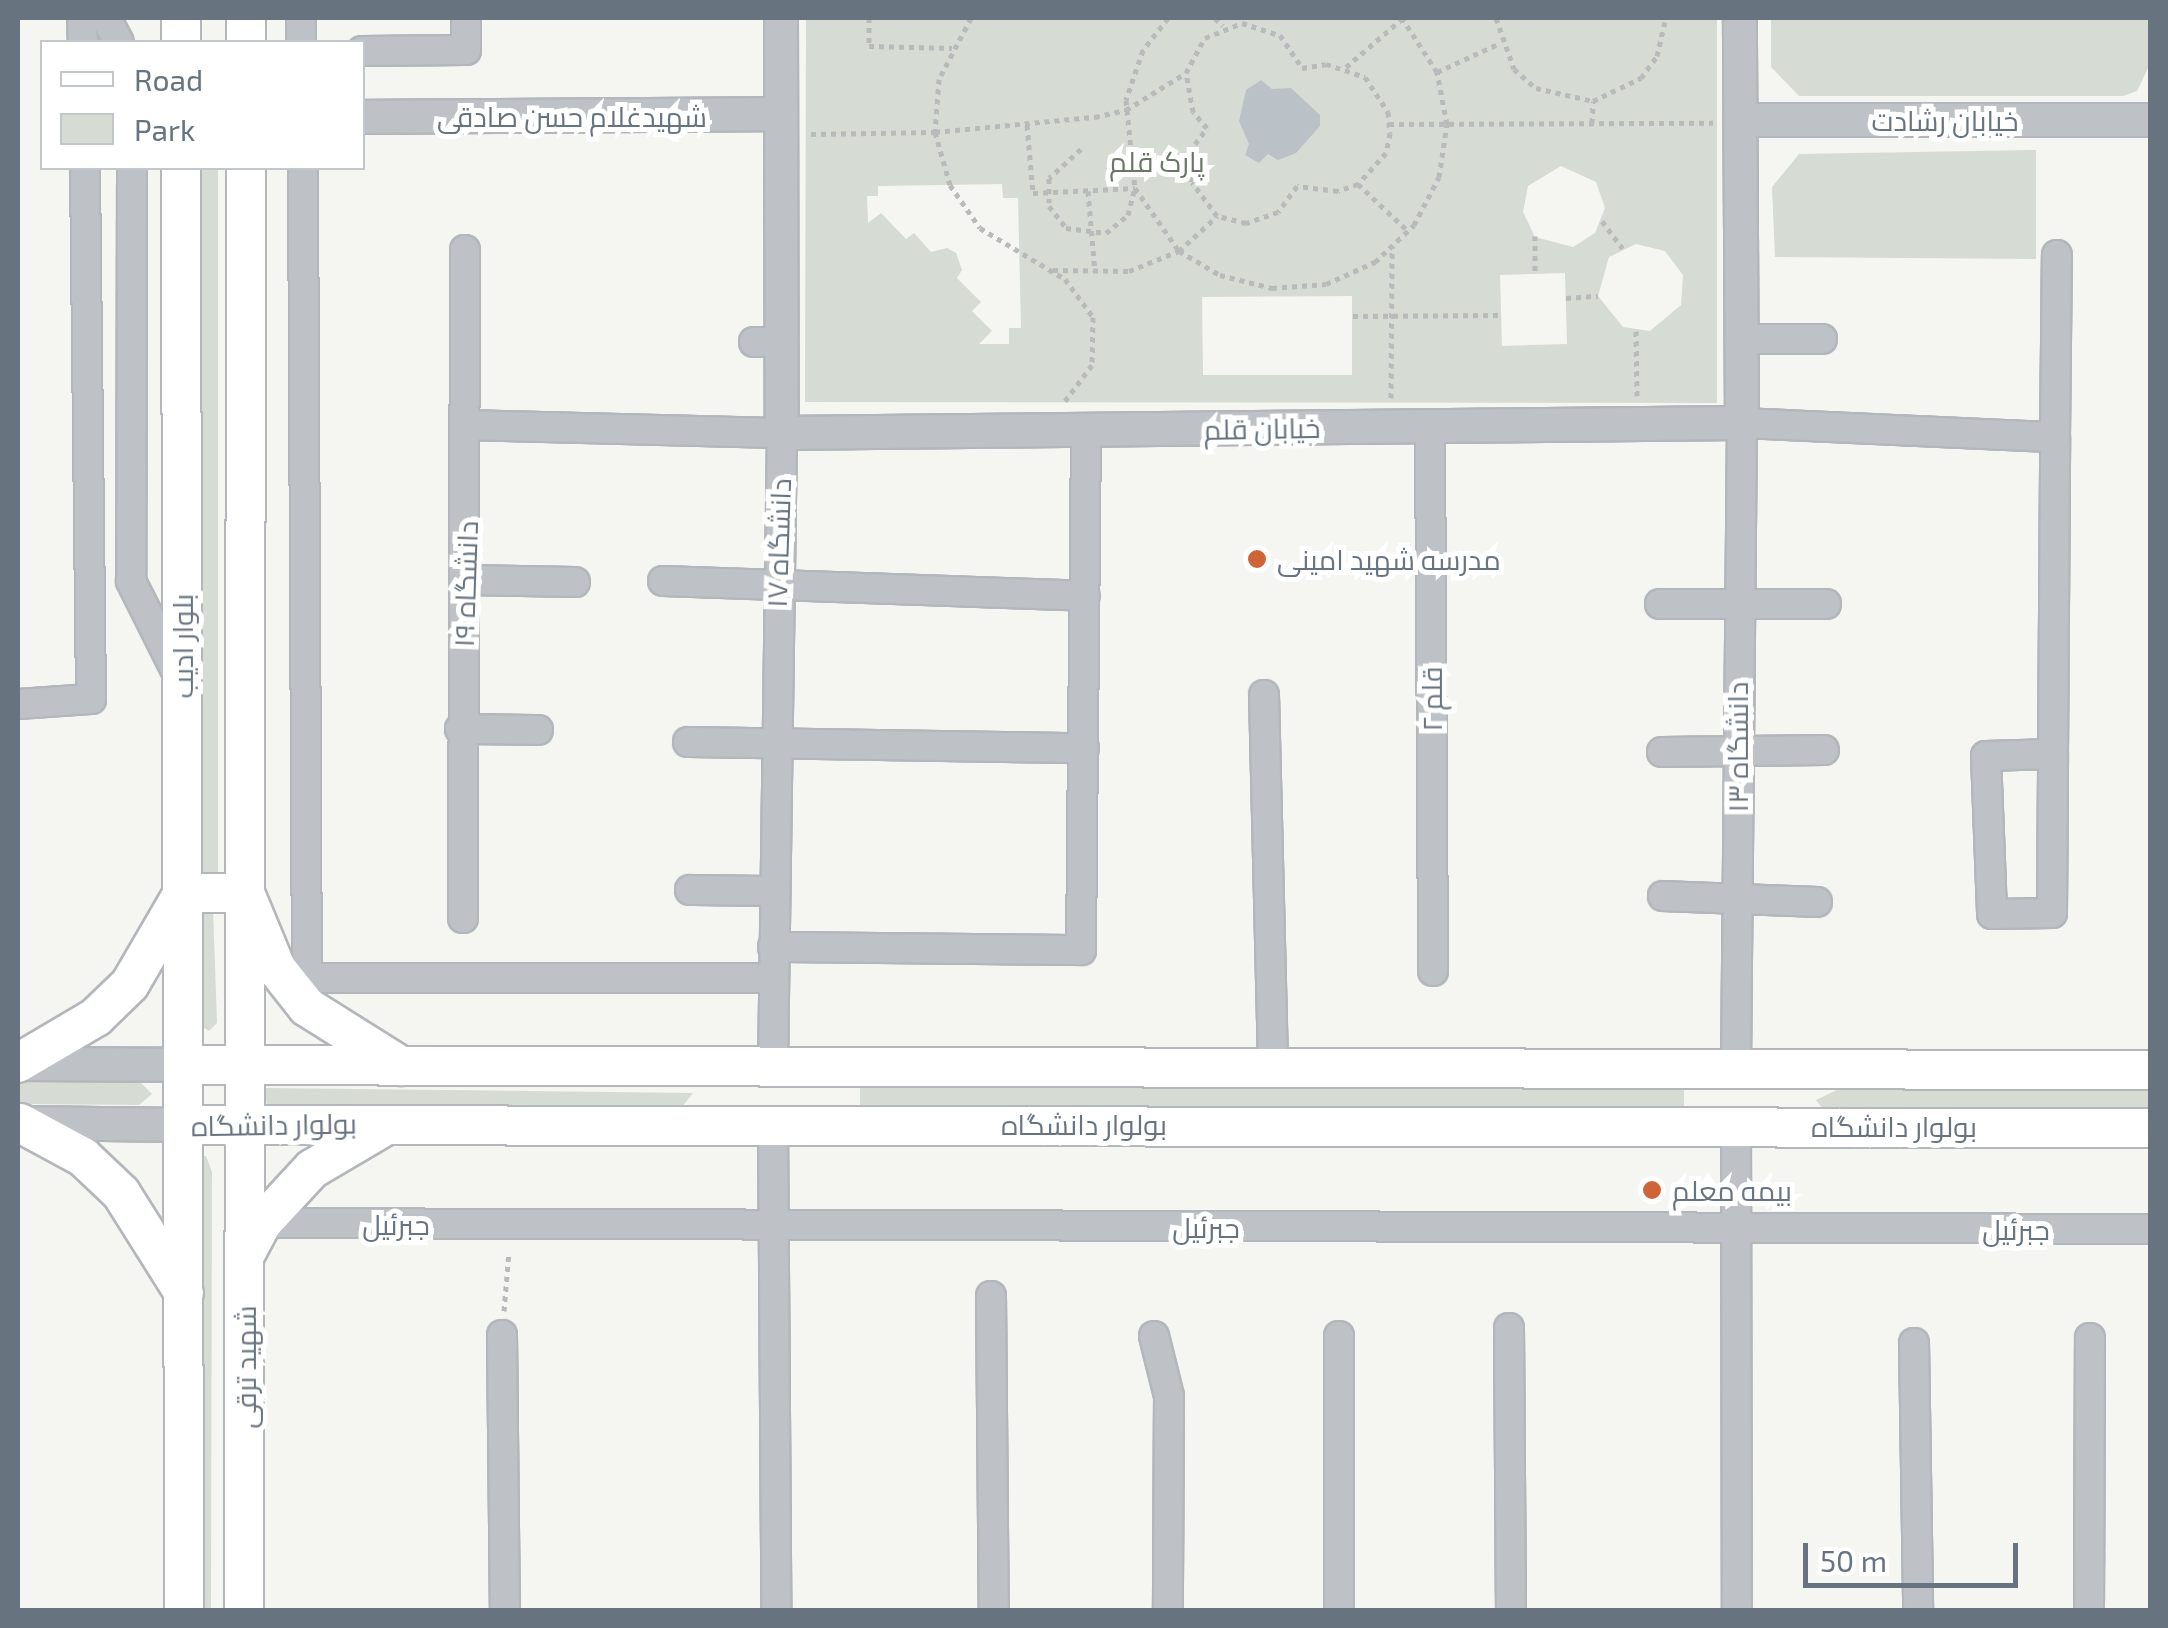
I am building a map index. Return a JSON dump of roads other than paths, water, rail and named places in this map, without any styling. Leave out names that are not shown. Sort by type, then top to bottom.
[{"type":"main road","name":"بلوار ادیب","points":[[181,170],[186,1125]]},
{"type":"main road","points":[[246,170],[247,1123]]},
{"type":"main road","points":[[18,1063],[96,1017],[130,984],[183,893],[245,894]]},
{"type":"main road","points":[[245,894],[276,968],[401,1066]]},
{"type":"main road","name":"بولوار دانشگاه","points":[[184,1065],[2150,1070]]},
{"type":"main road","points":[[19,1123],[84,1157],[121,1193],[185,1296]]},
{"type":"main road","name":"شهید ترقی","points":[[244,1610],[253,1239],[247,1123]]},
{"type":"main road","points":[[253,1239],[312,1169],[390,1123]]},
{"type":"main road","name":"بولوار دانشگاه","points":[[186,1125],[1736,1124],[2150,1128]]},
{"type":"main road","points":[[184,1610],[186,1125]]},
{"type":"street","points":[[106,18],[118,40]]},
{"type":"street","points":[[365,51],[466,50],[466,18]]},
{"type":"street","name":"دانشگاه ۱۷","points":[[772,1068],[776,583],[782,434],[768,342],[781,124],[781,18]]},
{"type":"street","points":[[1740,18],[1742,423],[2055,437]]},
{"type":"street","name":"شهیدغلام حسن صادقی","points":[[365,117],[781,124]]},
{"type":"street","name":"خیابان رشادت","points":[[1740,120],[2150,120]]},
{"type":"street","points":[[18,704],[91,698],[85,170]]},
{"type":"street","points":[[132,170],[131,581],[182,684]]},
{"type":"street","points":[[303,174],[307,992],[773,978]]},
{"type":"street","name":"دانشگاه ۱۹","points":[[463,918],[460,729],[469,425],[464,250]]},
{"type":"street","points":[[2054,754],[1986,756],[1992,914],[2052,913],[2054,754],[2056,255]]},
{"type":"street","points":[[1742,338],[1822,339]]},
{"type":"street","name":"خیابان قلم","points":[[782,434],[1742,423]]},
{"type":"street","name":"دانشگاه ۱۳","points":[[1736,1070],[1737,604],[1742,423]]},
{"type":"street","points":[[469,425],[782,434]]},
{"type":"street","name":"قلم ۲","points":[[1430,426],[1433,971]]},
{"type":"street","points":[[773,947],[1081,950],[1085,596],[1072,430]]},
{"type":"street","points":[[466,580],[575,582]]},
{"type":"street","points":[[662,581],[1085,596]]},
{"type":"street","points":[[1660,604],[1826,604]]},
{"type":"street","points":[[1264,694],[1273,1069]]},
{"type":"street","points":[[460,729],[538,730]]},
{"type":"street","points":[[688,742],[1084,748]]},
{"type":"street","points":[[1662,752],[1824,750]]},
{"type":"street","points":[[690,890],[773,891]]},
{"type":"street","points":[[1664,896],[1818,902]]},
{"type":"street","name":"بولوار دانشگاه","points":[[18,1063],[184,1065]]},
{"type":"street","name":"بولوار دانشگاه","points":[[19,1123],[186,1125]]},
{"type":"street","points":[[773,1124],[776,1610]]},
{"type":"street","points":[[1736,1124],[1737,1598]]},
{"type":"street","name":"جبرئیل","points":[[253,1239],[512,1224],[2150,1230]]},
{"type":"street","points":[[991,1296],[994,1610]]},
{"type":"street","points":[[1509,1328],[1511,1610]]},
{"type":"street","points":[[502,1335],[505,1610]]},
{"type":"street","points":[[1154,1336],[1168,1396],[1168,1610]]},
{"type":"street","points":[[1338,1610],[1339,1336]]},
{"type":"street","points":[[2089,1610],[2090,1338]]},
{"type":"street","points":[[1914,1344],[1918,1610]]},
{"type":"place","name":"مدرسه شهید امینی","points":[[1257,559]]},
{"type":"place","name":"بیمه معلم","points":[[1652,1190]]},
{"type":"park label","name":"پارک قلم","points":[[1157,161]]}]
